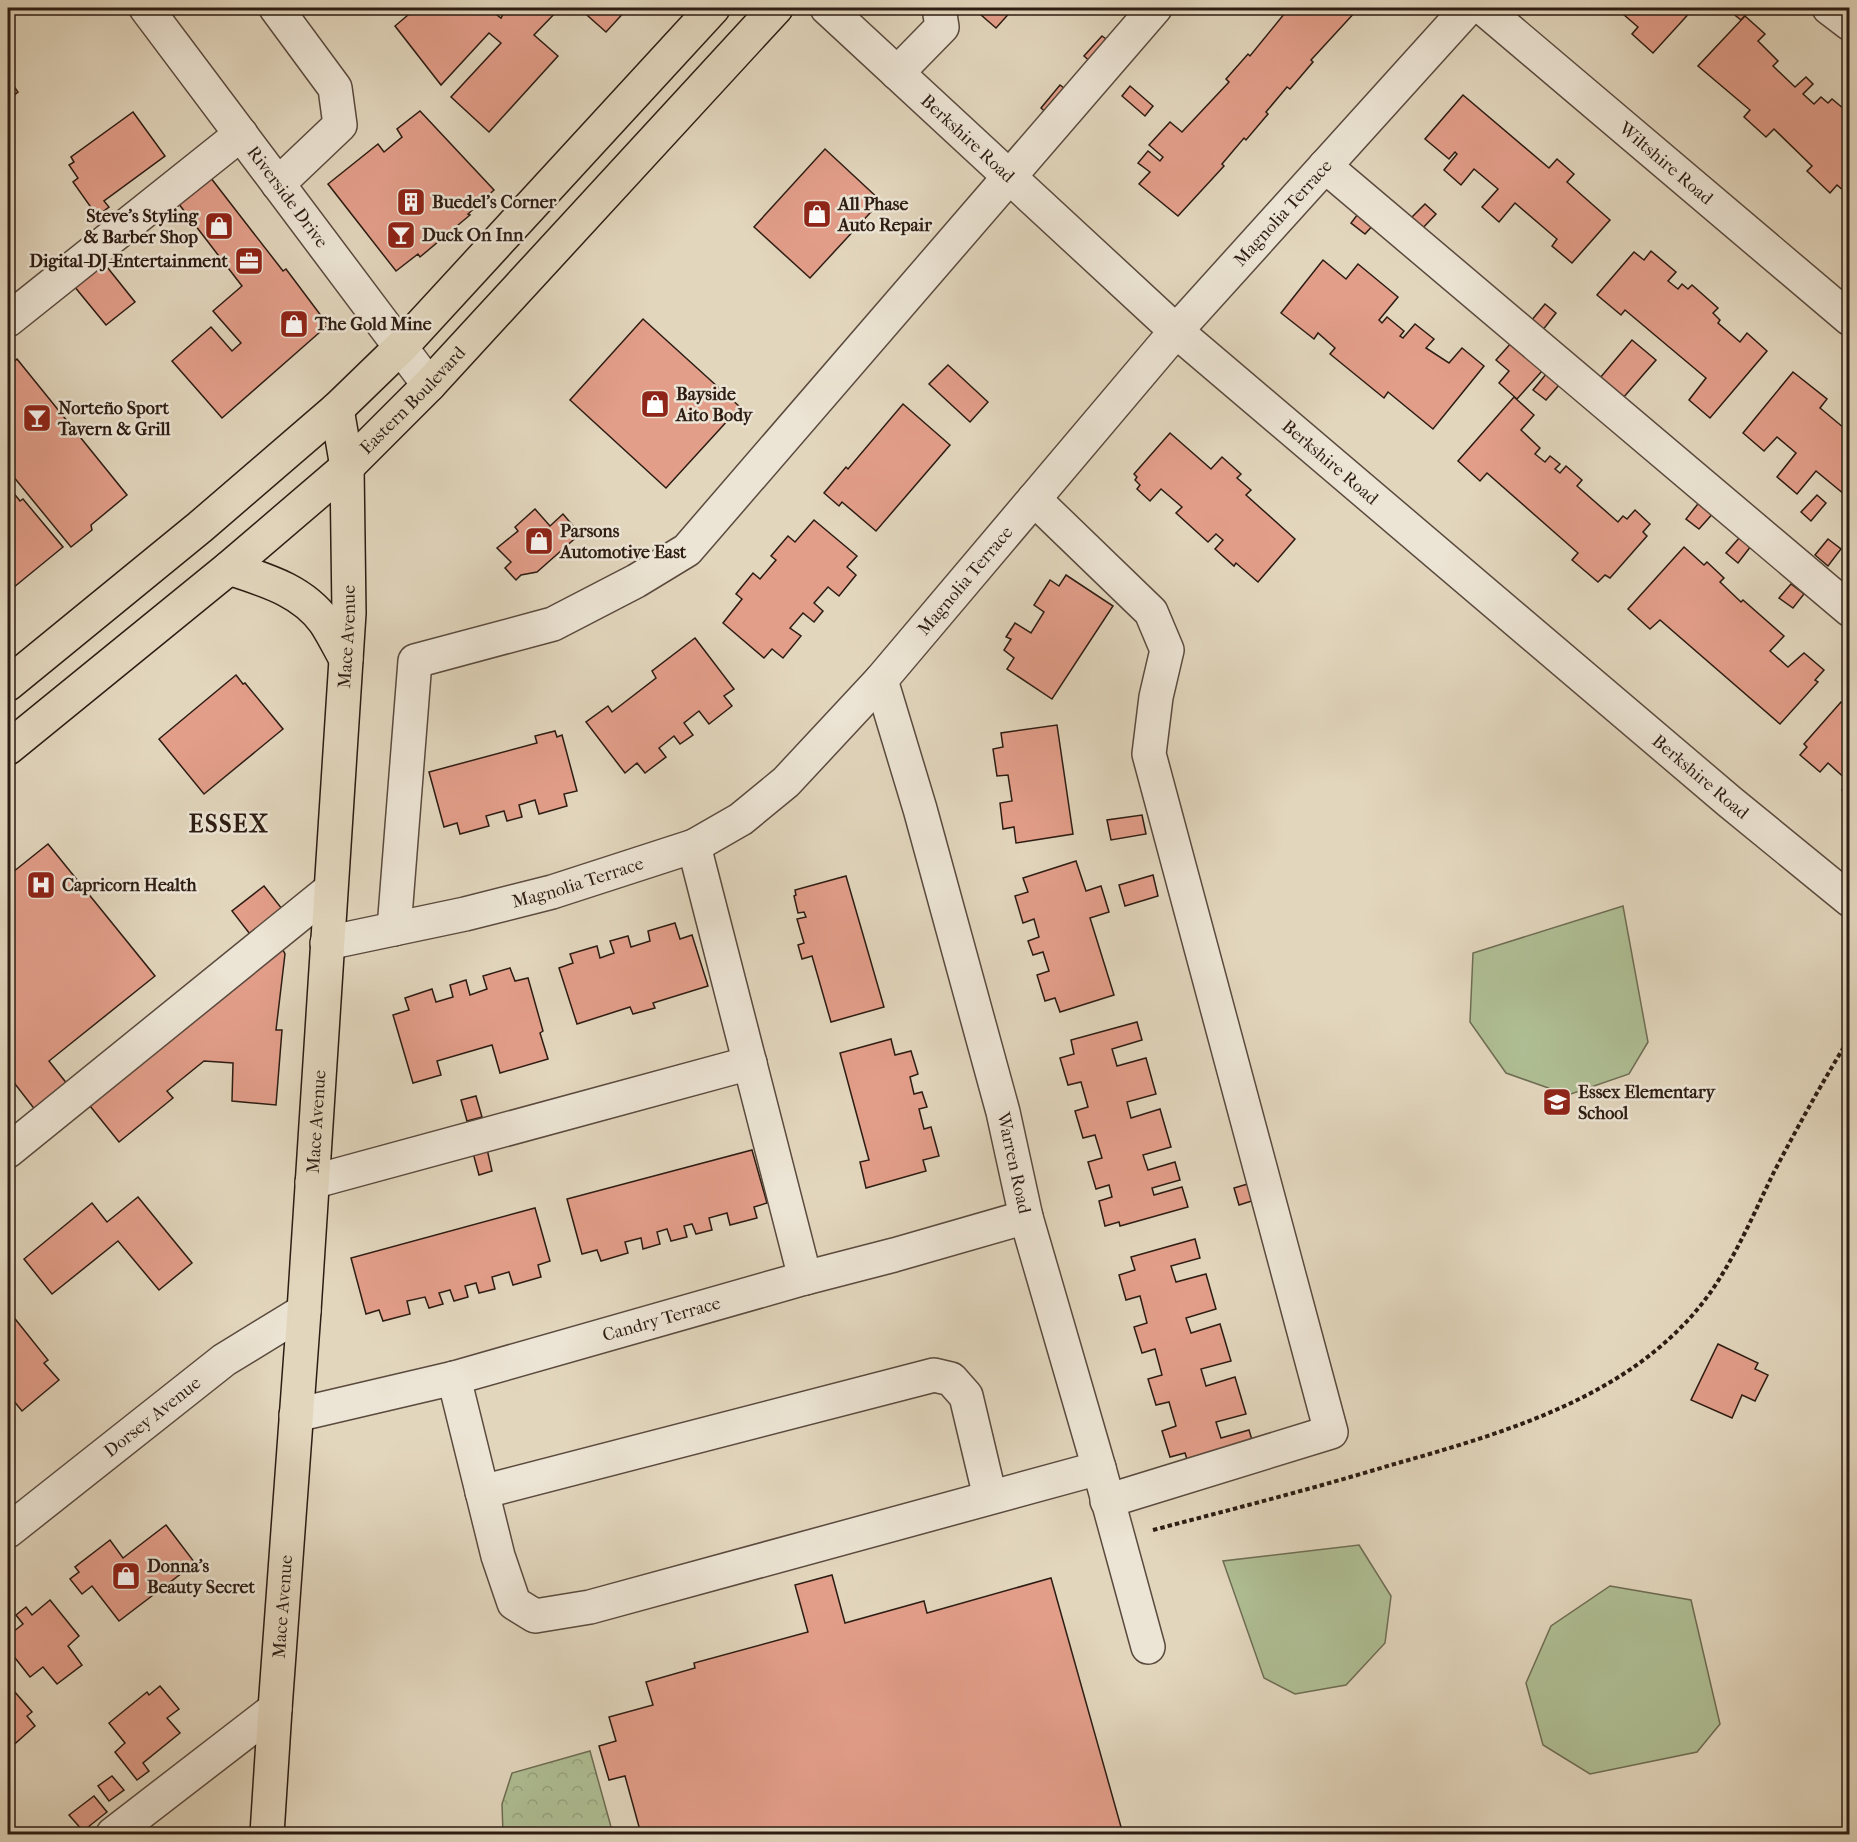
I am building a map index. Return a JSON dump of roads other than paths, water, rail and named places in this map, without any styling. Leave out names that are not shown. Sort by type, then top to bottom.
[{"type":"main road","points":[[8,684],[200,527],[337,409],[401,347],[713,8]]},
{"type":"main road","name":"Eastern Boulevard","points":[[8,748],[229,568],[347,467],[429,385],[776,8]]},
{"type":"main road","name":"Mace Avenue","points":[[267,1834],[304,1311],[349,613],[347,467],[337,409]]},
{"type":"main road","points":[[229,568],[282,586],[300,597],[325,622],[346,659]]},
{"type":"street","name":"Riverside Drive","points":[[146,8],[429,385]]},
{"type":"street","points":[[276,8],[335,88],[340,125],[278,184]]},
{"type":"street","name":"Berkshire Road","points":[[827,8],[1176,331],[1712,786],[1850,900]]},
{"type":"street","points":[[897,73],[942,27],[939,8]]},
{"type":"street","points":[[394,929],[415,661],[553,624],[636,581],[687,550],[1155,8]]},
{"type":"street","name":"Magnolia Terrace","points":[[327,943],[465,914],[552,892],[694,846],[741,819],[786,782],[881,680],[1176,331],[1468,8]]},
{"type":"street","name":"Wiltshire Road","points":[[1484,8],[1850,319]]},
{"type":"street","points":[[1829,8],[1850,24]]},
{"type":"street","points":[[8,320],[241,134]]},
{"type":"street","points":[[1325,166],[1850,610]]},
{"type":"street","points":[[1034,499],[1151,612],[1167,650],[1156,697],[1149,754],[1331,1432],[1107,1501]]},
{"type":"street","name":"Warren Road","points":[[881,680],[923,820],[1003,1112],[1026,1217],[1148,1647]]},
{"type":"street","points":[[694,846],[805,1278]]},
{"type":"street","points":[[8,1151],[330,890]]},
{"type":"street","points":[[312,1182],[750,1063]]},
{"type":"street","name":"Candry Terrace","points":[[296,1415],[454,1378],[1026,1217]]},
{"type":"street","name":"Dorsey Avenue","points":[[8,1531],[224,1360],[304,1311]]},
{"type":"street","points":[[482,1492],[934,1375],[951,1379],[966,1396],[990,1497]]},
{"type":"street","points":[[454,1378],[498,1556],[514,1603],[535,1616],[591,1607],[1099,1468]]},
{"type":"street","points":[[113,1834],[275,1709]]},
{"type":"place","name":"Buedel’s Corner","points":[[411,202]]},
{"type":"place","name":"All Phase Auto Repair","points":[[817,214]]},
{"type":"place","name":"Steve’s Styling & Barber Shop","points":[[219,226]]},
{"type":"place","name":"Duck On Inn","points":[[401,235]]},
{"type":"place","name":"Digital-DJ-Entertainment","points":[[249,261]]},
{"type":"place","name":"The Gold Mine","points":[[294,324]]},
{"type":"place","name":"Bayside Aito Body","points":[[655,404]]},
{"type":"place","name":"Norteño Sport Tavern & Grill","points":[[37,418]]},
{"type":"place","name":"Parsons Automotive East","points":[[539,541]]},
{"type":"place","name":"Capricorn Health","points":[[41,885]]},
{"type":"place","name":"Essex Elementary School","points":[[1557,1102]]},
{"type":"place","name":"Donna’s Beauty Secret","points":[[126,1576]]},
{"type":"district","name":"ESSEX","points":[[229,824]]}]
